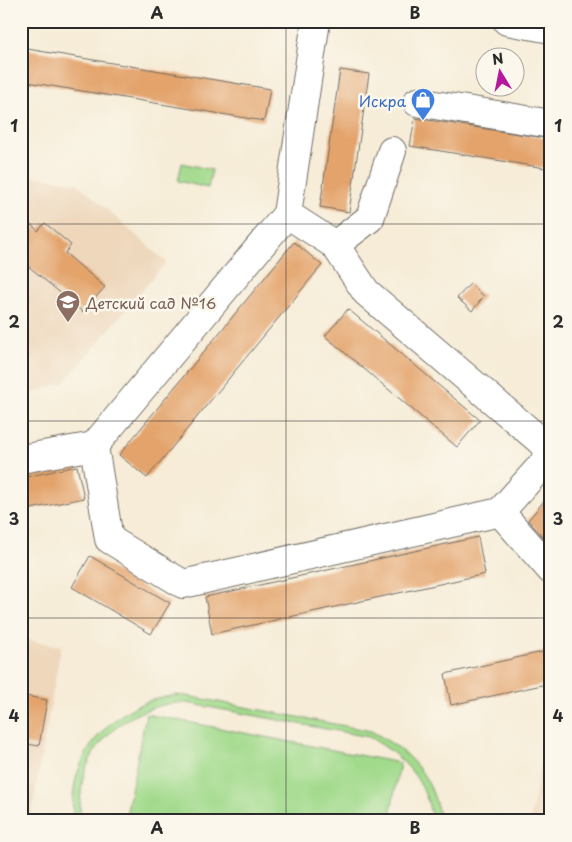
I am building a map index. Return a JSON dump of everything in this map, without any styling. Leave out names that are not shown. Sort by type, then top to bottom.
[{"type":"street","points":[[21,459],[94,446],[287,214],[316,21]]},
{"type":"street","points":[[507,21],[551,29]]},
{"type":"street","points":[[417,102],[551,124]]},
{"type":"street","points":[[335,245],[370,218],[392,151]]},
{"type":"street","points":[[287,214],[335,245],[366,292],[551,450]]},
{"type":"street","points":[[94,446],[109,539],[183,584],[500,512],[551,455]]},
{"type":"street","points":[[500,512],[551,570]]},
{"type":"shaded area","name":"Детский сад №16","points":[[21,174],[77,183],[166,262],[64,383],[21,396]]},
{"type":"shaded area","points":[[21,639],[61,646],[30,821],[21,821]]},
{"type":"shaded area","points":[[551,707],[551,821],[530,821]]},
{"type":"green space","points":[[182,163],[212,170],[208,188],[178,181]]},
{"type":"green space","points":[[175,695],[371,731],[397,747],[418,767],[432,790],[440,821],[432,821],[425,793],[419,781],[403,761],[369,737],[187,703],[154,707],[124,722],[110,733],[90,759],[82,787],[80,821],[73,821],[75,782],[80,766],[96,738],[107,726],[134,707],[152,700]]},
{"type":"green space","points":[[146,714],[400,763],[389,821],[125,821]]},
{"type":"building","points":[[21,48],[270,89],[264,121],[21,81]]},
{"type":"building","points":[[340,70],[369,74],[349,212],[320,207]]},
{"type":"building","points":[[415,118],[551,139],[551,169],[410,146]]},
{"type":"building","points":[[21,216],[38,231],[45,223],[71,245],[65,253],[105,287],[83,312],[21,260]]},
{"type":"building","points":[[294,242],[322,265],[147,478],[119,455]]},
{"type":"building","points":[[470,284],[484,296],[472,311],[457,298]]},
{"type":"building","points":[[348,309],[480,420],[457,447],[325,336]]},
{"type":"building","points":[[77,466],[84,498],[21,511],[21,478]]},
{"type":"building","points":[[551,493],[551,546],[528,520]]},
{"type":"building","points":[[478,537],[485,574],[212,634],[205,597]]},
{"type":"building","points":[[90,556],[170,603],[151,634],[72,587]]},
{"type":"building","points":[[551,650],[551,683],[451,705],[445,674]]},
{"type":"building","points":[[21,695],[47,700],[39,746],[21,743]]},
{"type":"place","name":"Искра","points":[[423,121]]},
{"type":"place","name":"Детский сад №16","points":[[68,323]]}]
